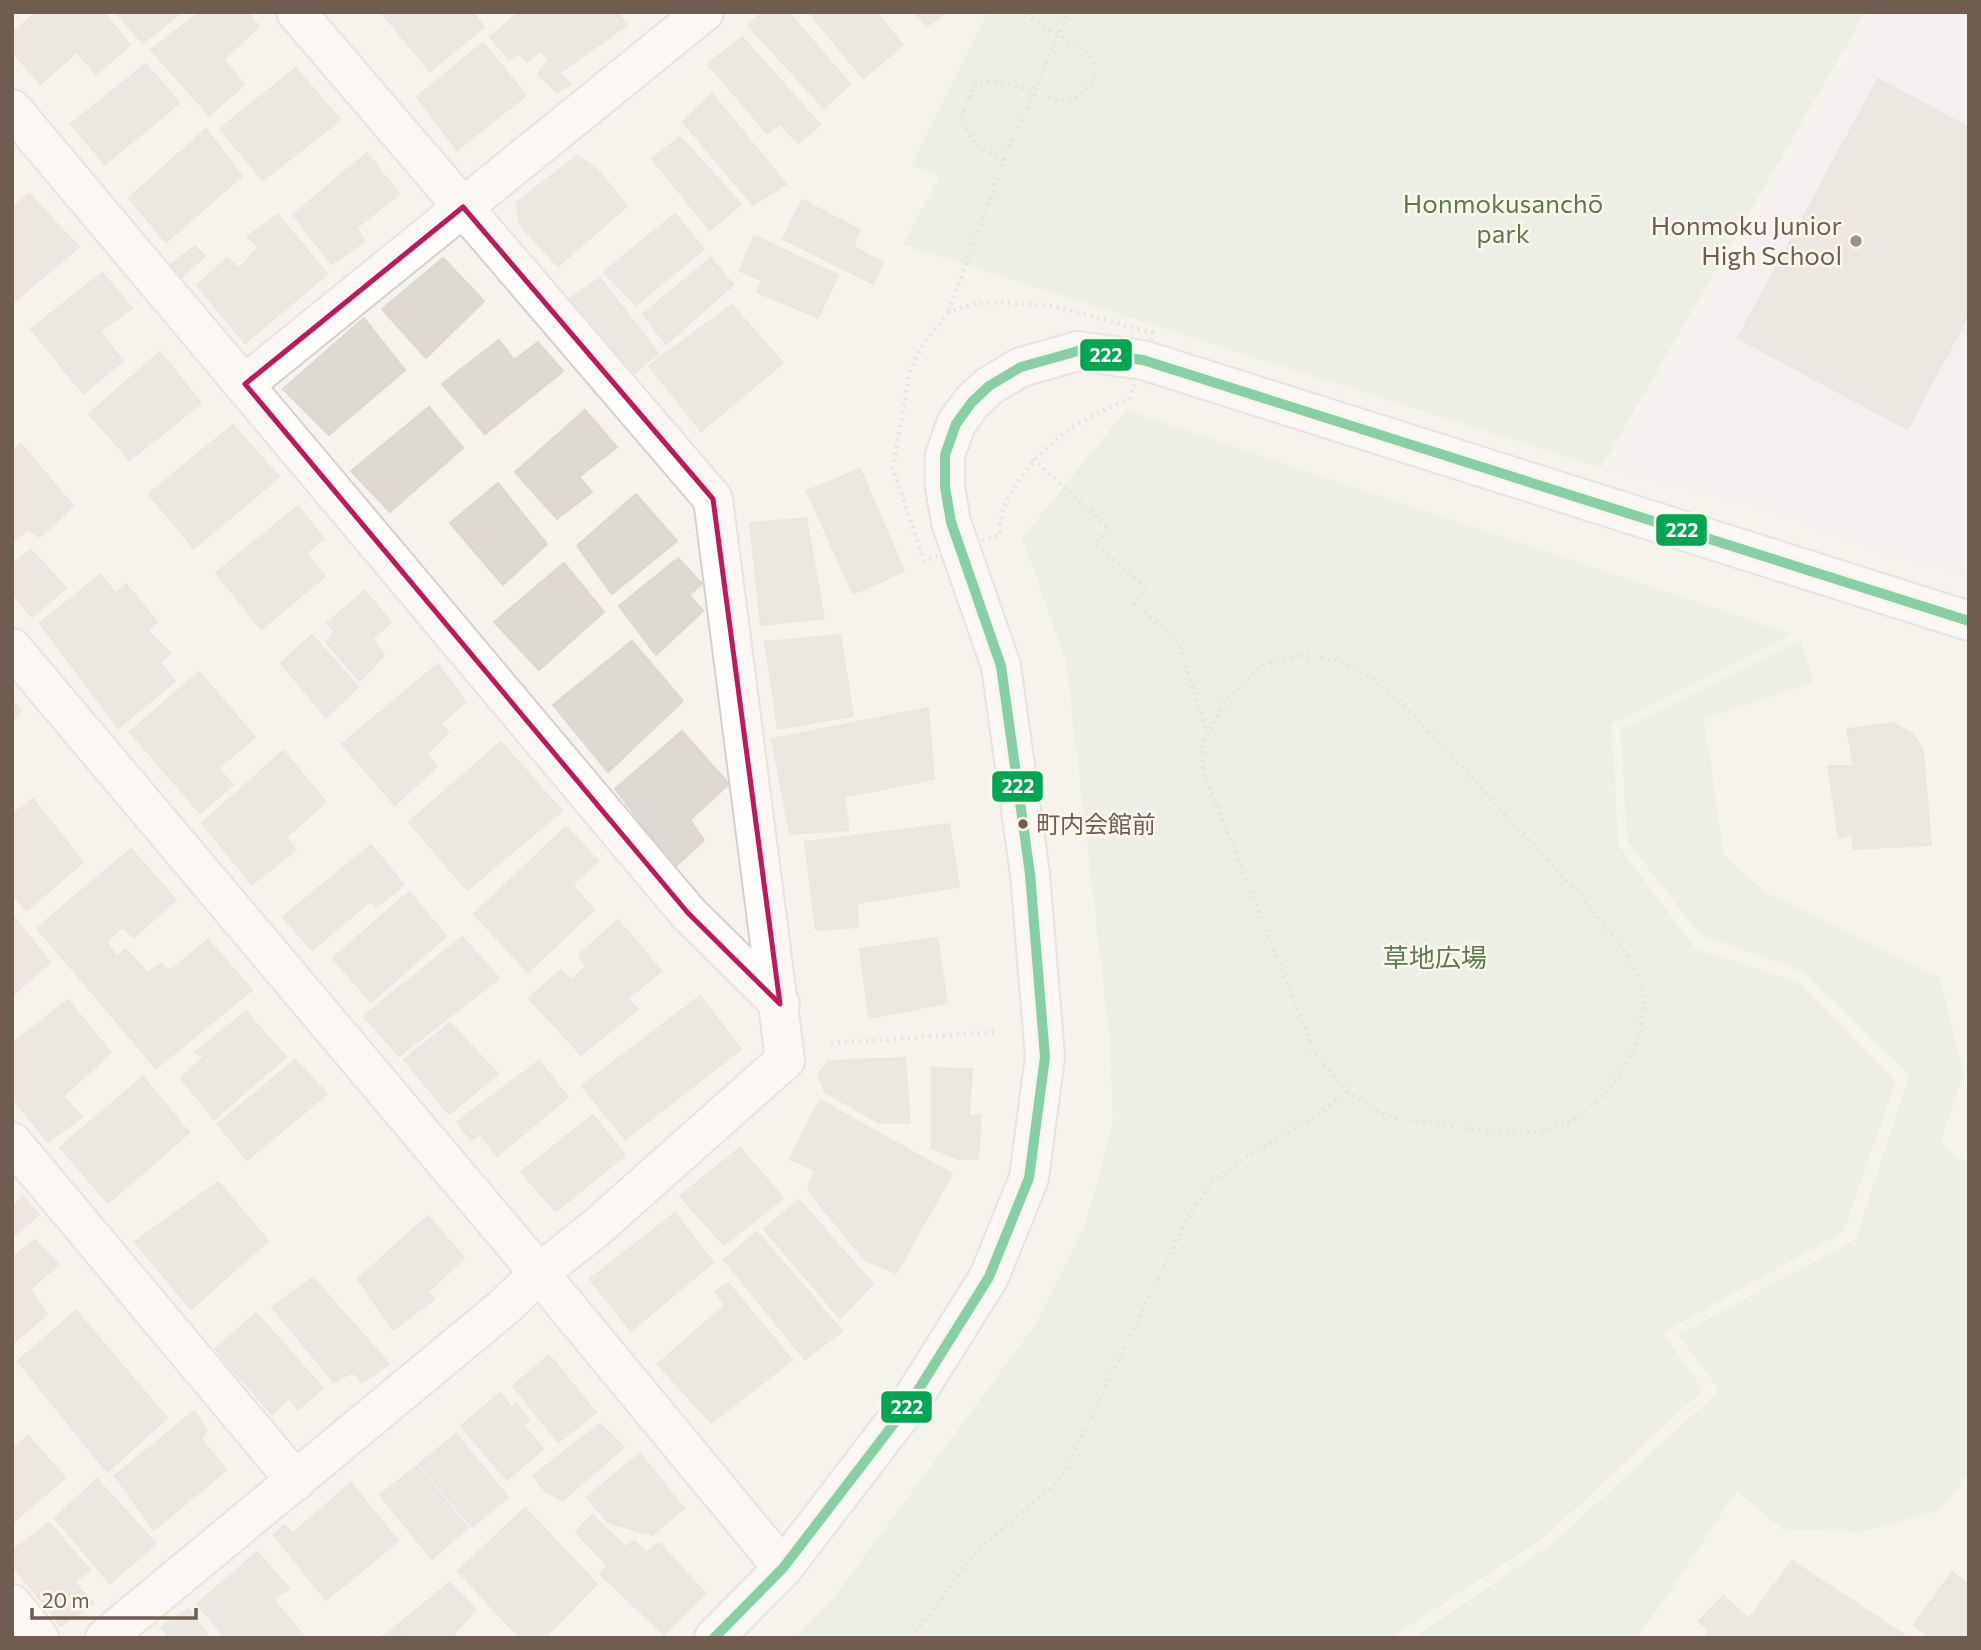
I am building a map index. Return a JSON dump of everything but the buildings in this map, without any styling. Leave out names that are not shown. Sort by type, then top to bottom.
[{"type":"street","points":[[105,1638],[505,1307],[539,1273],[596,1228],[785,1060],[780,1004],[713,499],[296,12]]},
{"type":"street","points":[[245,384],[463,207],[686,18]]},
{"type":"street","points":[[12,109],[688,912],[780,1004]]},
{"type":"street","points":[[714,1638],[783,1568],[912,1401],[989,1277],[1029,1178],[1045,1057],[1030,874],[1001,666],[959,550],[945,487],[945,456],[956,424],[972,402],[989,386],[1021,367],[1078,351],[1143,360],[1969,621]]},
{"type":"street","points":[[12,648],[539,1273],[783,1568]]},
{"type":"street","points":[[12,1142],[296,1481]]},
{"type":"street","points":[[12,1604],[39,1638]]},
{"type":"path","points":[[1004,160],[977,145],[968,135],[961,120],[968,93],[973,86],[993,80],[1057,101],[1070,101],[1091,84],[1096,72],[1093,59],[1083,47],[1030,20],[1024,12]]},
{"type":"path","points":[[949,312],[1004,160],[1069,12]]},
{"type":"path","points":[[1000,535],[999,519],[1009,495],[1033,459],[1063,432],[1093,414],[1129,399]]},
{"type":"path","points":[[1033,459],[1109,528],[1095,543],[1146,589],[1134,603],[1180,644],[1207,733]]},
{"type":"path","points":[[1300,655],[1335,660],[1373,678],[1412,713],[1597,914],[1624,950],[1641,986],[1640,1028],[1626,1069],[1595,1104],[1555,1128],[1504,1134],[1391,1117],[1347,1091],[1315,1053],[1277,961],[1203,771],[1202,744],[1207,733],[1229,695],[1263,665],[1300,655]]},
{"type":"path","points":[[785,1045],[1043,1029]]},
{"type":"path","points":[[912,1638],[978,1549],[1061,1479],[1189,1215],[1212,1182],[1247,1156],[1316,1116],[1347,1091]]},
{"type":"highlighted area","points":[[463,207],[713,499],[780,1004],[688,913],[245,384]]},
{"type":"shaded area","name":"Honmoku Junior High School","points":[[1876,12],[1969,12],[1969,576],[1888,555],[1763,508],[1609,470]]},
{"type":"green space","name":"Honmokusanchō park","points":[[988,12],[1866,12],[1601,468],[903,245],[939,177],[911,165]]},
{"type":"green space","name":"草地広場","points":[[1126,410],[1791,634],[1611,724],[1619,846],[1696,949],[1798,982],[1896,1081],[1844,1231],[1663,1333],[1703,1390],[1546,1536],[1391,1638],[794,1638],[832,1600],[1036,1324],[1086,1222],[1113,1121],[1109,1033],[1066,661],[1022,538]]},
{"type":"green space","points":[[1800,639],[1814,682],[1704,719],[1724,856],[1765,892],[1940,977],[1964,1076],[1940,1142],[1958,1159],[1969,1162],[1969,1472],[1941,1510],[1861,1532],[1782,1529],[1737,1491],[1636,1638],[1413,1638],[1551,1545],[1720,1390],[1678,1335],[1856,1239],[1909,1075],[1804,972],[1699,934],[1628,842],[1620,730]]},
{"type":"transit line","name":"222","points":[[714,1638],[783,1568],[912,1400],[989,1277],[1029,1178],[1045,1057],[1030,874],[1001,666],[951,522],[945,487],[945,455],[956,424],[972,402],[989,386],[1021,367],[1078,351],[1143,360],[1969,621]]},
{"type":"place","name":"Honmoku Junior High School","points":[[1856,241]]},
{"type":"place","name":"町内会館前","points":[[1023,824]]}]
